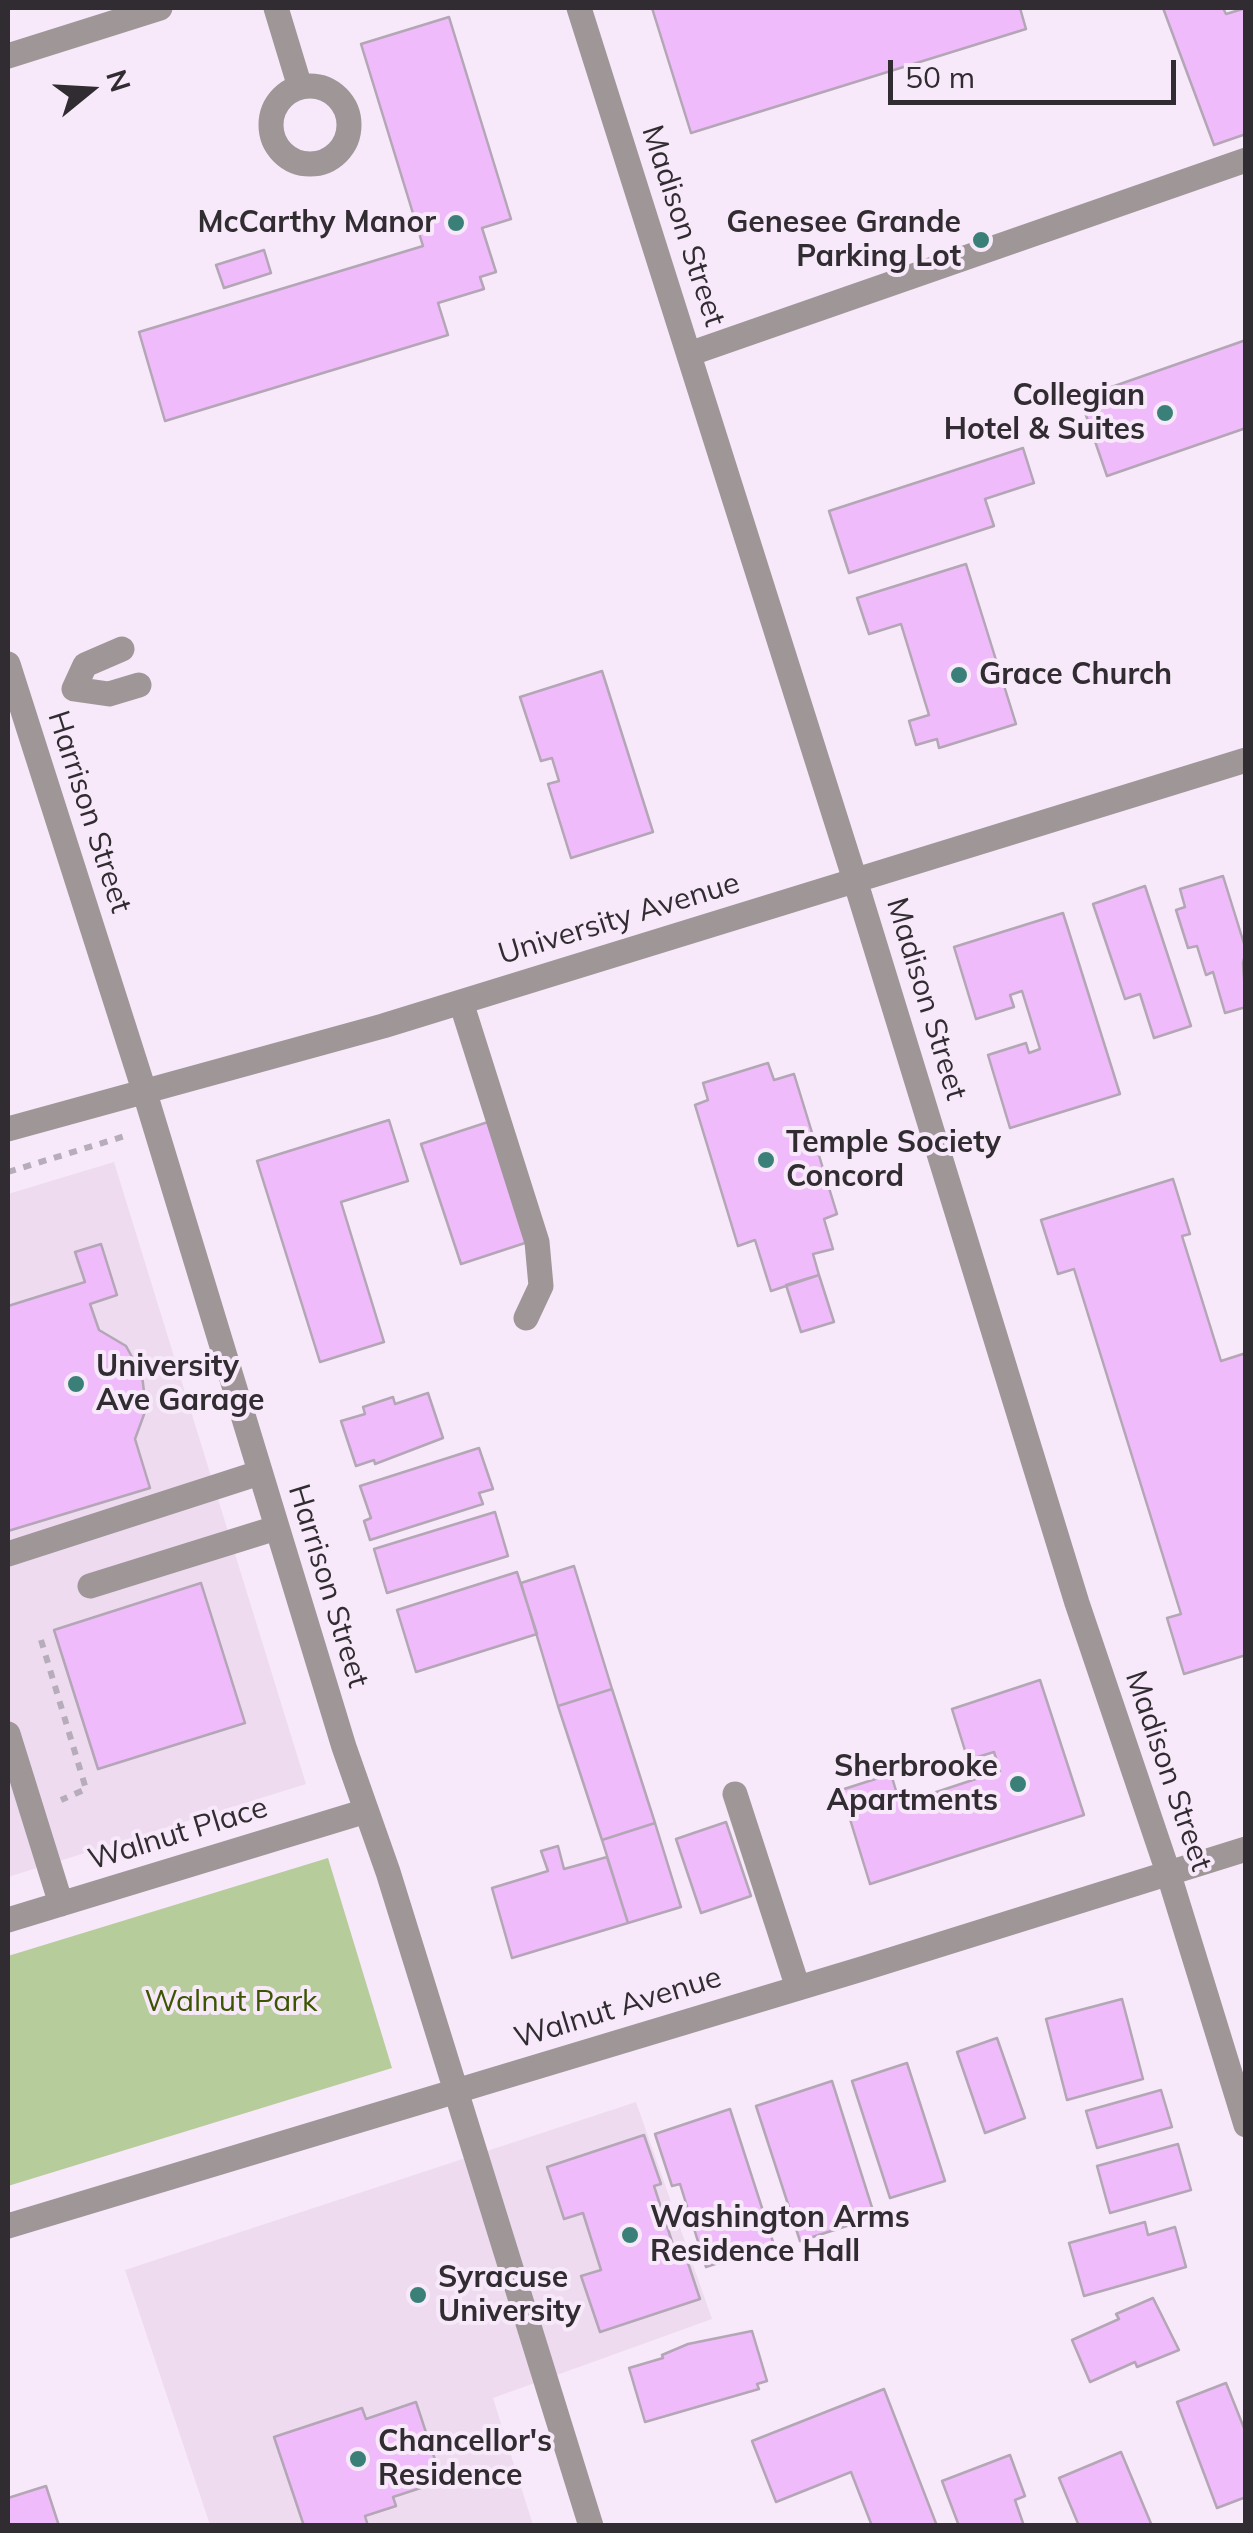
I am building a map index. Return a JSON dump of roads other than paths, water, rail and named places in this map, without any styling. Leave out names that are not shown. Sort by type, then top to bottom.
[{"type":"street","points":[[8,56],[160,8]]},
{"type":"street","points":[[276,8],[300,87]]},
{"type":"street","name":"Madison Street","points":[[579,8],[855,880],[1077,1603],[1168,1872],[1246,2125]]},
{"type":"street","points":[[689,354],[1246,160]]},
{"type":"street","points":[[122,649],[85,666],[74,689],[109,694],[139,685]]},
{"type":"street","name":"Harrison Street","points":[[8,664],[591,2526]]},
{"type":"street","name":"University Avenue","points":[[8,1129],[383,1026],[1246,760]]},
{"type":"street","points":[[460,1002],[537,1242],[542,1286],[526,1318]]},
{"type":"street","points":[[8,1554],[259,1473]]},
{"type":"street","points":[[90,1586],[276,1528]]},
{"type":"street","points":[[8,1734],[61,1904]]},
{"type":"street","points":[[735,1794],[798,1988]]},
{"type":"street","name":"Walnut Place","points":[[8,1920],[366,1811]]},
{"type":"street","name":"Walnut Avenue","points":[[8,2226],[1246,1849]]},
{"type":"place","name":"McCarthy Manor","points":[[456,223]]},
{"type":"place","name":"Genesee Grande Parking Lot","points":[[981,240]]},
{"type":"place","name":"Collegian Hotel & Suites","points":[[1165,413]]},
{"type":"place","name":"Grace Church","points":[[959,675]]},
{"type":"place","name":"Temple Society Concord","points":[[766,1160]]},
{"type":"place","name":"University Ave Garage","points":[[76,1384]]},
{"type":"place","name":"Sherbrooke Apartments","points":[[1018,1784]]},
{"type":"place","name":"Washington Arms Residence Hall","points":[[630,2235]]},
{"type":"place","name":"Syracuse University","points":[[418,2295]]},
{"type":"place","name":"Chancellor's Residence","points":[[358,2459]]},
{"type":"park label","name":"Walnut Park","points":[[231,2002]]}]
